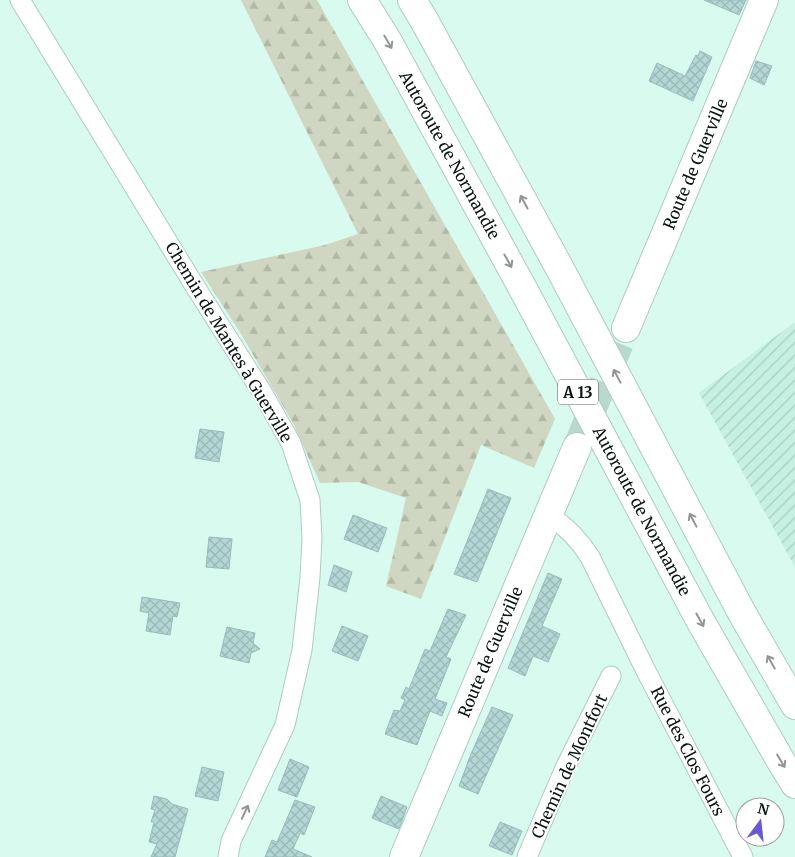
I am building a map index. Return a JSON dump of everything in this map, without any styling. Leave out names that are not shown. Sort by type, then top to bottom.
[{"type":"main road","name":"Autoroute de Normandie","points":[[362,0],[387,40],[513,271],[701,622],[795,784]]},
{"type":"main road","name":"A 13","points":[[412,0],[559,267],[742,613],[795,705]]},
{"type":"main road","name":"Route de Guerville","points":[[626,328],[764,0]]},
{"type":"main road","name":"Route de Guerville","points":[[404,857],[577,447]]},
{"type":"street","name":"Chemin de Mantes à Guerville","points":[[20,0],[196,288],[262,392],[291,443],[310,500],[312,538],[310,577],[302,650],[285,725],[231,841],[228,857]]},
{"type":"street","name":"Rue des Clos Fours","points":[[548,515],[560,522],[582,544],[590,557],[646,671],[743,857]]},
{"type":"street","name":"Chemin de Montfort","points":[[527,857],[565,768],[611,676]]},
{"type":"shaded area","points":[[795,322],[795,567],[699,393]]},
{"type":"green space","points":[[241,0],[317,0],[555,419],[534,468],[481,445],[421,599],[386,586],[406,498],[358,482],[320,483],[293,423],[241,334],[201,272],[325,245],[358,234]]},
{"type":"building","points":[[704,0],[746,0],[739,15]]},
{"type":"building","points":[[700,51],[712,57],[693,101],[649,81],[657,63],[685,76]]},
{"type":"building","points":[[756,61],[772,66],[764,85],[750,78]]},
{"type":"building","points":[[200,429],[224,432],[219,462],[195,458]]},
{"type":"building","points":[[488,489],[511,498],[477,582],[454,574]]},
{"type":"building","points":[[353,515],[387,528],[378,552],[344,539]]},
{"type":"building","points":[[209,537],[232,539],[229,569],[206,567]]},
{"type":"building","points":[[334,565],[352,572],[346,592],[328,585]]},
{"type":"building","points":[[548,573],[562,579],[542,626],[560,634],[548,662],[533,656],[525,676],[508,668]]},
{"type":"building","points":[[142,597],[180,603],[177,617],[173,616],[170,635],[146,631],[149,613],[140,611]]},
{"type":"building","points":[[448,609],[466,615],[446,657],[451,659],[435,699],[447,703],[442,716],[430,711],[417,745],[385,734],[394,710],[400,711],[405,700],[401,698],[406,687],[409,689],[425,649],[430,651]]},
{"type":"building","points":[[342,626],[368,636],[358,661],[332,651]]},
{"type":"building","points":[[227,627],[255,633],[253,643],[260,649],[251,653],[249,663],[220,656]]},
{"type":"building","points":[[492,707],[513,715],[478,794],[459,786]]},
{"type":"building","points":[[290,759],[309,767],[297,797],[278,790]]},
{"type":"building","points":[[202,767],[224,772],[218,801],[195,796]]},
{"type":"building","points":[[154,796],[167,799],[172,804],[188,809],[175,857],[151,857],[157,844],[149,842],[154,822],[151,822],[155,810],[151,809]]},
{"type":"building","points":[[381,796],[407,807],[399,829],[372,818]]},
{"type":"building","points":[[295,800],[315,807],[304,835],[300,833],[293,849],[312,857],[265,857],[272,840],[277,842]]},
{"type":"building","points":[[500,822],[522,831],[512,855],[489,846]]},
{"type":"tunnel","points":[[577,447],[626,328]]}]
